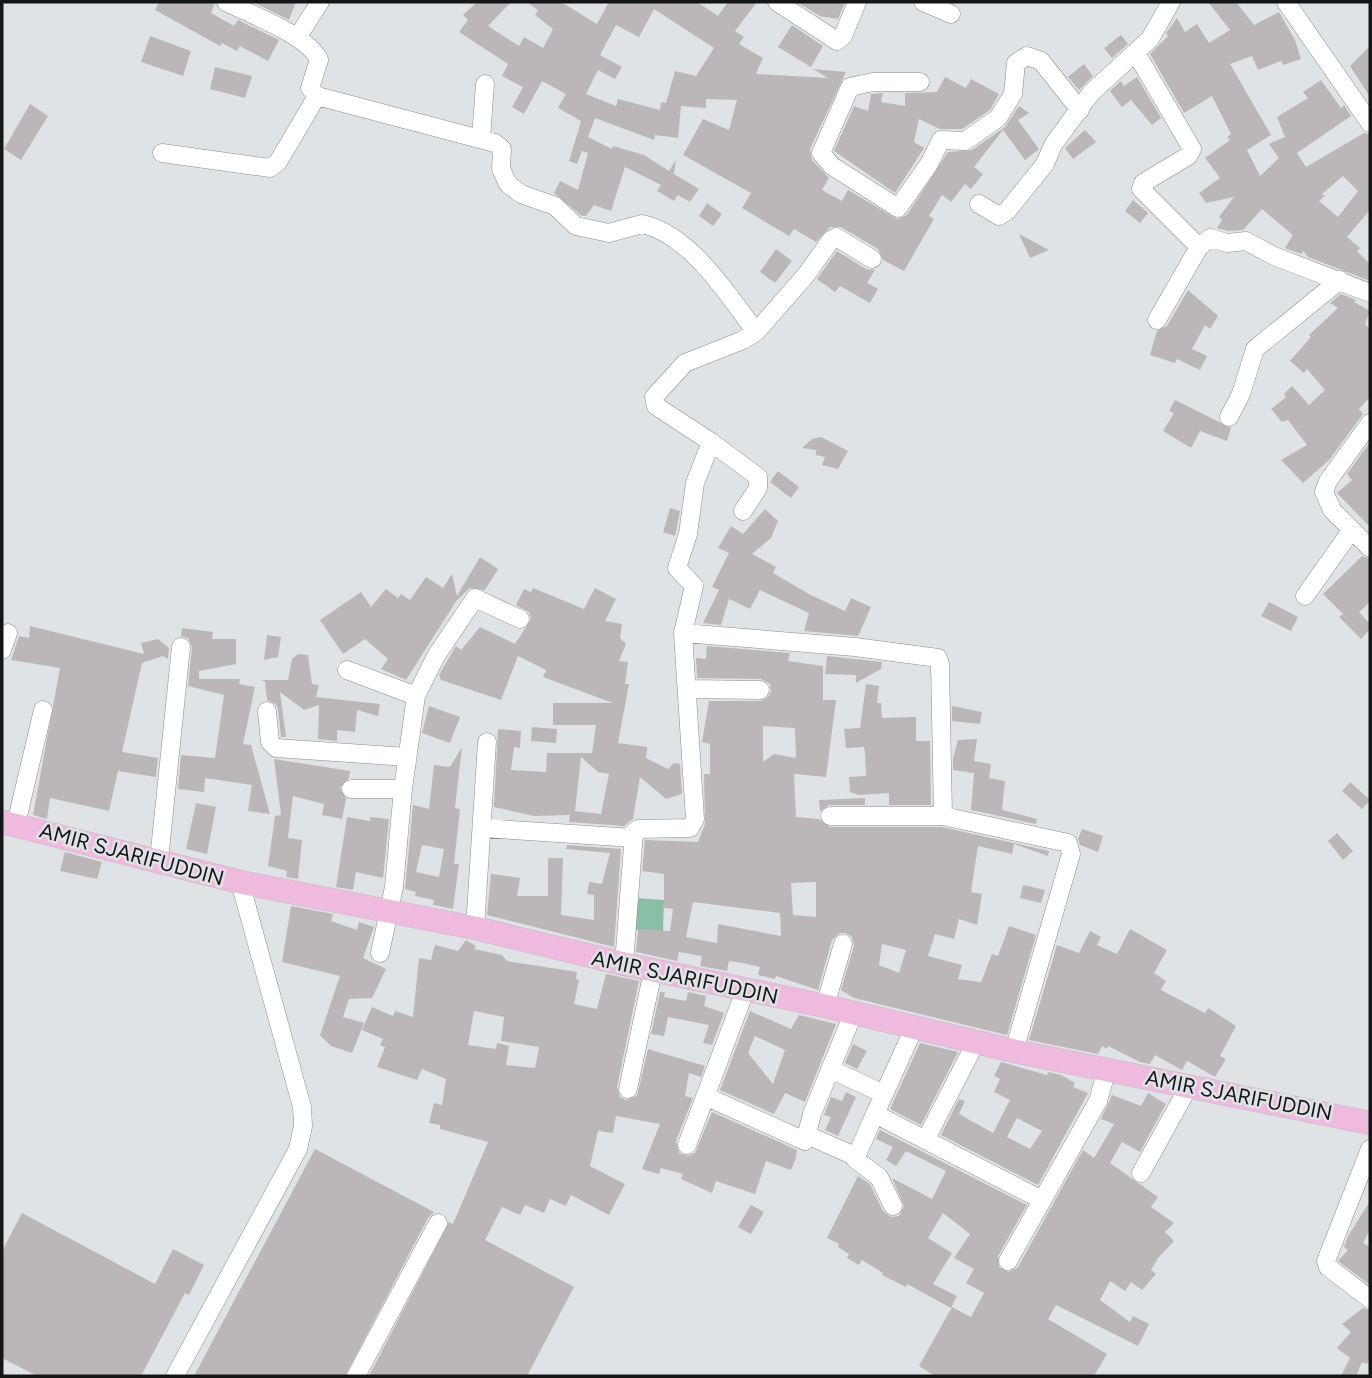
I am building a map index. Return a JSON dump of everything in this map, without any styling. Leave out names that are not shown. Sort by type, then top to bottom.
[{"type":"main road","name":"AMIR SJARIFUDDIN","points":[[9,823],[240,882],[475,928],[653,971],[825,1006],[1014,1051],[1370,1123]]},
{"type":"street","points":[[226,2],[297,38],[318,57],[310,85],[317,96],[481,138],[500,146],[500,169],[508,184],[521,194],[555,206],[576,226],[609,233],[646,224],[697,257],[756,332]]},
{"type":"street","points":[[297,38],[320,2]]},
{"type":"street","points":[[777,2],[837,41],[844,36],[857,2]]},
{"type":"street","points":[[923,2],[951,14]]},
{"type":"street","points":[[979,204],[999,216],[1007,211],[1045,164],[1053,145],[1091,93],[1150,39],[1171,2]]},
{"type":"street","points":[[1286,2],[1370,123]]},
{"type":"street","points":[[1136,53],[1192,149],[1188,156],[1143,183],[1141,189],[1199,247]]},
{"type":"street","points":[[920,82],[873,82],[849,87],[821,153],[832,166],[898,208],[929,164],[941,140],[965,141],[998,118],[1013,94],[1016,63],[1027,56],[1041,61],[1080,110]]},
{"type":"street","points":[[481,138],[485,84]]},
{"type":"street","points":[[162,153],[270,168],[278,162],[317,96]]},
{"type":"street","points":[[743,512],[758,488],[758,477],[656,406],[654,397],[685,363],[743,340],[756,332],[806,275],[831,240],[836,237],[872,258]]},
{"type":"street","points":[[1157,320],[1199,247],[1210,238],[1227,243],[1246,241],[1275,256],[1370,293]]},
{"type":"street","points":[[1229,417],[1241,394],[1255,349],[1340,280]]},
{"type":"street","points":[[1370,423],[1328,481],[1324,492],[1332,510],[1370,548]]},
{"type":"street","points":[[624,964],[634,838],[638,829],[690,828],[694,823],[684,633],[694,586],[678,571],[678,563],[688,534],[695,484],[711,442]]},
{"type":"street","points":[[1305,597],[1351,531]]},
{"type":"street","points":[[380,953],[416,696],[436,656],[475,598],[520,619]]},
{"type":"street","points":[[2,650],[8,633]]},
{"type":"street","points":[[684,633],[855,647],[937,658],[940,664],[943,816]]},
{"type":"street","points":[[159,860],[181,647]]},
{"type":"street","points":[[347,670],[416,696]]},
{"type":"street","points":[[687,689],[760,690]]},
{"type":"street","points":[[9,823],[43,710]]},
{"type":"street","points":[[267,712],[270,742],[276,748],[407,757]]},
{"type":"street","points":[[475,928],[487,742]]},
{"type":"street","points":[[351,789],[403,789]]},
{"type":"street","points":[[830,816],[943,816],[1062,839],[1071,847],[1014,1051]]},
{"type":"street","points":[[482,828],[634,838]]},
{"type":"street","points":[[174,1376],[298,1149],[303,1126],[302,1107],[240,882]]},
{"type":"street","points":[[825,1006],[844,944]]},
{"type":"street","points":[[628,1090],[653,971]]},
{"type":"street","points":[[687,1144],[745,991]]},
{"type":"street","points":[[705,1096],[804,1141],[853,1013]]},
{"type":"street","points":[[893,1206],[879,1177],[855,1159],[914,1028]]},
{"type":"street","points":[[926,1139],[976,1042]]},
{"type":"street","points":[[830,1069],[884,1094]]},
{"type":"street","points":[[1008,1261],[1098,1101],[1107,1069]]},
{"type":"street","points":[[1141,1173],[1189,1086]]},
{"type":"street","points":[[875,1114],[1042,1200]]},
{"type":"street","points":[[807,1135],[857,1157]]},
{"type":"street","points":[[1370,1149],[1326,1261],[1328,1267],[1370,1299]]},
{"type":"street","points":[[356,1376],[438,1223]]},
{"type":"green space","points":[[635,898],[664,900],[663,931],[635,930]]},
{"type":"building","points":[[159,2],[215,2],[211,13],[234,26],[238,20],[279,40],[268,61],[240,46],[237,51],[222,43],[220,46],[155,10]]},
{"type":"building","points":[[253,2],[296,2],[289,20]]},
{"type":"building","points":[[477,2],[511,2],[488,26],[519,46],[524,37],[543,48],[553,29],[535,15],[538,10],[527,2],[561,2],[597,24],[609,2],[697,2],[718,16],[728,2],[757,2],[735,31],[744,37],[739,44],[763,58],[756,74],[828,78],[813,69],[846,72],[810,149],[812,160],[829,178],[822,190],[842,201],[848,190],[897,219],[907,215],[948,152],[972,150],[1005,127],[1019,106],[1029,113],[1018,120],[1039,149],[1025,160],[1003,130],[974,167],[983,174],[971,189],[965,184],[951,202],[942,195],[929,216],[934,219],[904,271],[883,260],[878,249],[841,227],[830,227],[816,242],[794,229],[789,236],[742,208],[751,193],[683,155],[703,119],[729,130],[737,100],[706,99],[706,108],[681,106],[678,138],[655,135],[654,140],[595,118],[588,137],[612,149],[613,146],[644,155],[669,171],[676,160],[674,174],[699,189],[690,202],[678,195],[674,201],[657,191],[661,185],[625,167],[611,211],[594,205],[586,216],[582,216],[554,193],[560,181],[578,190],[588,153],[582,151],[577,164],[569,161],[581,121],[558,108],[566,94],[542,81],[524,114],[512,107],[523,87],[502,76],[508,64],[459,32],[468,20],[463,15]],"holes":[[[654,9],[714,48],[696,76],[675,71],[666,103],[661,102],[660,110],[618,99],[616,106],[586,94],[598,70],[615,79],[622,67],[600,55],[616,25],[639,37]]]},
{"type":"building","points":[[797,2],[845,2],[838,19],[820,16]]},
{"type":"building","points":[[1208,2],[1236,2],[1254,25],[1279,12],[1295,40],[1301,59],[1283,65],[1281,61],[1258,70],[1252,56],[1230,64],[1271,135],[1247,150],[1260,176],[1279,158],[1269,144],[1285,137],[1277,117],[1308,98],[1303,92],[1321,80],[1341,108],[1344,105],[1351,116],[1297,153],[1306,167],[1364,133],[1370,134],[1370,210],[1347,237],[1360,248],[1357,251],[1370,264],[1370,281],[1308,257],[1303,251],[1301,254],[1285,248],[1293,235],[1262,209],[1243,230],[1228,231],[1217,228],[1222,220],[1219,217],[1234,197],[1206,203],[1199,193],[1220,178],[1205,158],[1230,140],[1227,137],[1231,134],[1212,96],[1184,113],[1150,54],[1168,36],[1166,33],[1177,18],[1185,32],[1197,24],[1209,43],[1230,30]],"holes":[[[1343,176],[1358,191],[1338,217],[1319,201],[1325,196],[1322,194]]]},
{"type":"building","points":[[792,25],[823,46],[811,67],[778,47]]},
{"type":"building","points":[[1121,35],[1128,44],[1112,58],[1104,48]]},
{"type":"building","points":[[150,36],[191,51],[183,76],[141,62]]},
{"type":"building","points":[[1370,46],[1370,97],[1350,66]]},
{"type":"building","points":[[1084,64],[1093,76],[1079,90],[1068,77]]},
{"type":"building","points":[[215,67],[252,76],[245,98],[210,89]]},
{"type":"building","points":[[945,77],[966,88],[971,79],[999,94],[990,110],[962,129],[940,129],[919,119],[914,142],[924,148],[895,193],[834,151],[854,106],[868,111],[871,94],[883,93],[881,102],[905,106],[905,93],[937,92]]},
{"type":"building","points":[[1137,77],[1161,118],[1152,125],[1131,100],[1122,107],[1110,91],[1121,81],[1124,86]]},
{"type":"building","points":[[30,104],[48,116],[21,160],[4,149]]},
{"type":"building","points":[[1085,130],[1096,142],[1073,159],[1065,148]]},
{"type":"building","points":[[1133,200],[1148,213],[1140,223],[1125,211]]},
{"type":"building","points":[[707,203],[722,214],[713,226],[699,216]]},
{"type":"building","points":[[1019,234],[1049,250],[1030,258]]},
{"type":"building","points":[[776,249],[792,261],[775,283],[760,272]]},
{"type":"building","points":[[837,251],[866,269],[875,270],[867,283],[878,289],[870,303],[840,286],[835,292],[817,279]]},
{"type":"building","points":[[1188,290],[1218,316],[1210,329],[1205,325],[1192,349],[1207,356],[1200,370],[1177,359],[1175,363],[1150,355],[1157,331],[1167,326]]},
{"type":"building","points":[[1341,294],[1356,300],[1354,302],[1370,311],[1365,324],[1370,329],[1370,397],[1359,409],[1363,414],[1329,460],[1303,483],[1281,460],[1307,445],[1288,420],[1282,422],[1271,409],[1286,397],[1284,394],[1292,386],[1309,405],[1325,390],[1307,369],[1304,373],[1290,361],[1311,337],[1309,335],[1338,308],[1330,303]]},
{"type":"building","points":[[1175,400],[1231,428],[1227,441],[1200,431],[1191,448],[1163,431],[1174,413],[1169,411]]},
{"type":"building","points":[[821,437],[848,451],[838,469],[822,465],[825,457],[816,455],[816,450],[802,448],[812,439]]},
{"type":"building","points":[[1370,442],[1370,527],[1337,493],[1352,480],[1347,474]]},
{"type":"building","points":[[778,471],[799,487],[791,498],[770,482]]},
{"type":"building","points":[[670,508],[680,511],[675,536],[663,532]]},
{"type":"building","points":[[765,509],[778,521],[771,538],[752,554],[776,567],[773,573],[845,611],[851,598],[871,607],[858,636],[804,631],[809,613],[760,590],[750,609],[729,599],[721,625],[703,623],[719,590],[712,587],[729,553],[718,548],[731,526],[743,534]]},
{"type":"building","points":[[1362,556],[1370,559],[1370,602],[1359,612],[1370,624],[1370,629],[1361,639],[1339,617],[1343,614],[1323,594]]},
{"type":"building","points":[[480,557],[498,569],[485,590],[470,588],[457,600],[406,680],[381,669],[388,659],[365,639],[343,654],[320,620],[361,592],[371,607],[386,589],[398,598],[401,594],[410,600],[426,577],[443,588],[452,574],[457,596]]},
{"type":"building","points":[[533,588],[584,609],[595,588],[616,599],[605,621],[622,624],[620,638],[626,644],[619,661],[628,662],[625,684],[629,684],[618,743],[647,747],[646,758],[668,769],[674,763],[680,764],[682,794],[666,799],[640,777],[633,819],[624,826],[569,822],[570,815],[534,816],[494,807],[498,729],[521,731],[520,748],[514,747],[511,770],[546,772],[547,753],[592,753],[596,725],[553,725],[553,703],[613,703],[543,677],[546,670],[518,656],[501,700],[441,680],[439,675],[456,646],[461,650],[480,627],[515,644],[531,619],[529,612],[516,605],[524,589],[531,592]],"holes":[[[581,757],[598,772],[609,774],[601,814],[575,811]]]},
{"type":"building","points":[[1269,602],[1298,617],[1291,631],[1261,616]]},
{"type":"building","points":[[30,626],[144,654],[141,643],[158,639],[169,648],[168,659],[163,656],[142,663],[122,752],[158,758],[156,777],[118,771],[109,811],[50,798],[47,819],[33,815],[60,668],[11,660],[19,636],[29,638]]},
{"type":"building","points":[[182,628],[213,632],[212,639],[236,639],[236,664],[199,671],[199,679],[240,679],[239,684],[255,687],[243,744],[251,745],[270,814],[248,811],[252,785],[205,778],[204,792],[178,789],[181,755],[215,758],[224,695],[188,686],[192,647],[188,638],[181,636]]},
{"type":"building","points":[[267,635],[281,637],[278,657],[264,660]]},
{"type":"building","points":[[707,646],[790,653],[788,661],[823,666],[823,700],[836,700],[826,777],[794,774],[796,817],[819,819],[830,827],[942,827],[1049,851],[1048,856],[1014,844],[1012,854],[978,846],[971,892],[982,894],[977,925],[959,919],[954,939],[935,934],[928,956],[962,965],[958,979],[981,982],[992,954],[998,956],[1009,926],[1036,935],[1007,1035],[854,998],[841,990],[854,946],[852,937],[845,933],[840,933],[832,940],[818,990],[776,976],[775,979],[758,975],[760,967],[743,963],[729,961],[727,971],[700,966],[702,956],[679,952],[677,961],[636,952],[638,930],[670,931],[673,909],[664,908],[664,874],[642,871],[645,840],[698,842],[705,824],[704,774],[710,774],[710,744],[702,742],[709,701],[761,701],[769,696],[771,691],[770,684],[761,679],[697,678],[696,658],[706,659]],"holes":[[[763,726],[795,728],[796,758],[774,754],[763,762]],[[816,882],[816,917],[793,915],[791,883]],[[693,902],[780,913],[781,936],[718,924],[717,943],[686,937]],[[882,944],[906,950],[899,973],[879,965]]]},
{"type":"building","points":[[298,654],[308,655],[312,684],[319,685],[316,697],[380,704],[378,716],[357,710],[355,732],[337,730],[337,741],[318,739],[319,705],[304,710],[280,692],[286,737],[281,737],[278,709],[276,704],[267,700],[265,682],[262,680],[288,680],[292,659]]},
{"type":"building","points":[[827,656],[882,662],[881,669],[856,683],[856,675],[825,674]]},
{"type":"building","points":[[866,684],[879,686],[877,703],[881,703],[882,718],[916,717],[916,741],[930,741],[931,805],[889,805],[889,793],[859,795],[850,792],[849,777],[866,776],[865,753],[864,747],[846,748],[844,729],[860,728]]},
{"type":"building","points":[[429,706],[460,717],[450,743],[422,733]]},
{"type":"building","points":[[952,706],[982,712],[980,724],[952,721]]},
{"type":"building","points":[[532,727],[557,729],[556,743],[531,741]]},
{"type":"building","points":[[977,739],[974,761],[991,764],[989,778],[1005,781],[1002,810],[1037,819],[1036,824],[971,810],[974,773],[953,770],[953,758],[958,740]]},
{"type":"building","points":[[462,747],[455,808],[460,809],[454,864],[459,864],[453,909],[433,905],[434,900],[415,896],[416,892],[405,889],[413,805],[429,809],[434,765],[450,767]],"holes":[[[422,845],[444,849],[439,877],[416,872]]]},
{"type":"building","points":[[274,759],[350,771],[349,778],[340,788],[346,799],[342,819],[322,815],[324,804],[293,796],[288,838],[302,840],[298,879],[286,877],[287,871],[268,866],[275,816],[281,815]]},
{"type":"building","points":[[1350,782],[1370,800],[1362,809],[1342,791]]},
{"type":"building","points":[[865,798],[865,805],[829,805],[820,811],[819,800]]},
{"type":"building","points":[[196,803],[216,807],[207,854],[186,849]]},
{"type":"building","points":[[347,817],[370,821],[370,817],[389,819],[383,878],[356,872],[353,890],[336,887]]},
{"type":"building","points":[[1082,829],[1103,836],[1098,852],[1080,845],[1078,839]]},
{"type":"building","points":[[1337,833],[1353,851],[1343,860],[1328,841]]},
{"type":"building","points":[[567,845],[621,849],[614,947],[487,915],[491,874],[520,878],[517,896],[548,896],[548,858],[563,858],[561,915],[594,920],[594,895],[587,894],[589,882],[602,884],[610,853],[566,849]]},
{"type":"building","points":[[65,852],[102,862],[97,879],[60,871]]},
{"type":"building","points":[[1023,885],[1045,890],[1041,903],[1020,898]]},
{"type":"building","points":[[291,906],[333,914],[331,921],[357,930],[359,922],[374,927],[363,958],[386,969],[372,998],[349,999],[343,1017],[364,1023],[352,1053],[331,1046],[320,1035],[340,976],[282,962]]},
{"type":"building","points":[[1130,929],[1167,950],[1154,973],[1166,981],[1161,990],[1205,1013],[1208,1008],[1236,1026],[1220,1056],[1226,1059],[1215,1077],[1187,1061],[1182,1070],[1155,1055],[1150,1064],[1140,1062],[1108,1046],[1107,1049],[1102,1046],[1098,1054],[1029,1040],[1057,945],[1079,953],[1090,931],[1101,937],[1097,945],[1117,954]]},
{"type":"building","points":[[466,940],[476,946],[474,949],[502,955],[507,961],[577,972],[576,979],[579,980],[574,1004],[597,1009],[606,974],[639,981],[617,1087],[620,1097],[626,1100],[637,1096],[648,1049],[705,1066],[701,1077],[689,1073],[685,1096],[693,1098],[676,1141],[679,1153],[688,1156],[695,1153],[712,1112],[797,1150],[796,1158],[791,1170],[766,1161],[755,1194],[716,1181],[712,1193],[681,1179],[683,1174],[661,1168],[659,1174],[642,1169],[660,1124],[616,1116],[613,1133],[598,1131],[590,1166],[625,1184],[609,1215],[571,1195],[566,1206],[550,1199],[544,1213],[525,1205],[520,1215],[502,1207],[485,1240],[574,1287],[527,1376],[369,1376],[449,1222],[453,1224],[488,1142],[440,1129],[440,1125],[429,1123],[434,1103],[442,1105],[446,1079],[422,1069],[417,1080],[377,1067],[385,1047],[380,1045],[383,1039],[362,1030],[372,1007],[393,1016],[395,1011],[413,1017],[419,958],[431,960],[435,945],[458,951]],"holes":[[[474,1011],[504,1017],[501,1041],[539,1047],[535,1068],[506,1065],[509,1046],[497,1043],[496,1049],[468,1045]]]},
{"type":"building","points":[[660,992],[665,992],[664,997],[686,1001],[688,992],[706,996],[704,1006],[724,1013],[712,1045],[703,1043],[709,1025],[668,1017],[664,1036],[651,1034]]},
{"type":"building","points":[[750,1011],[791,1029],[799,1015],[836,1024],[805,1102],[785,1093],[774,1114],[720,1090]],"holes":[[[755,1036],[785,1050],[773,1084],[748,1053]]]},
{"type":"building","points":[[920,1043],[958,1052],[921,1125],[890,1109]]},
{"type":"building","points":[[853,1044],[867,1051],[857,1069],[845,1063]]},
{"type":"building","points":[[1001,1062],[1047,1075],[1048,1072],[1061,1075],[1075,1083],[1073,1087],[1088,1093],[1038,1185],[941,1135],[959,1099],[965,1101],[959,1114],[993,1133],[1010,1100],[994,1092],[1000,1079],[994,1076]],"holes":[[[1017,1118],[1042,1131],[1030,1149],[1007,1137]]]},
{"type":"building","points":[[846,1092],[856,1097],[838,1136],[825,1130],[831,1117],[824,1115],[831,1097],[842,1101]]},
{"type":"building","points":[[1148,1093],[1166,1104],[1140,1152],[1122,1142],[1110,1163],[1158,1197],[1151,1207],[1174,1223],[1165,1232],[1174,1241],[1158,1258],[1151,1270],[1156,1274],[1142,1290],[1131,1282],[1125,1291],[1110,1281],[1100,1300],[1130,1322],[1133,1316],[1149,1324],[1138,1346],[1056,1305],[1048,1319],[1107,1354],[1094,1376],[935,1376],[919,1366],[952,1307],[971,1317],[984,1293],[966,1283],[974,1269],[954,1258],[970,1234],[943,1213],[928,1238],[952,1253],[933,1284],[957,1296],[951,1308],[907,1284],[906,1287],[882,1275],[883,1273],[862,1260],[859,1265],[847,1258],[849,1254],[838,1247],[839,1244],[827,1238],[858,1176],[870,1184],[883,1211],[891,1217],[899,1216],[904,1206],[892,1178],[932,1199],[946,1171],[906,1151],[896,1166],[886,1160],[893,1147],[876,1139],[880,1130],[1027,1205],[998,1256],[999,1267],[1009,1272],[1018,1267],[1083,1150],[1094,1158],[1114,1124],[1101,1119],[1112,1095],[1141,1106]]},
{"type":"building","points":[[315,1149],[434,1212],[428,1218],[345,1376],[194,1376]]},
{"type":"building","points":[[1370,1201],[1370,1230],[1363,1243],[1370,1247],[1370,1285],[1338,1261],[1348,1250],[1344,1247],[1348,1236]]},
{"type":"building","points":[[751,1205],[764,1212],[751,1234],[738,1227]]},
{"type":"building","points":[[22,1213],[155,1284],[173,1249],[204,1265],[189,1295],[185,1293],[141,1376],[37,1376],[2,1358],[2,1251]]},
{"type":"building","points":[[1363,1308],[1370,1310],[1370,1357],[1367,1364],[1362,1362],[1356,1376],[1341,1376],[1350,1358],[1337,1348],[1351,1332],[1342,1324]]}]
